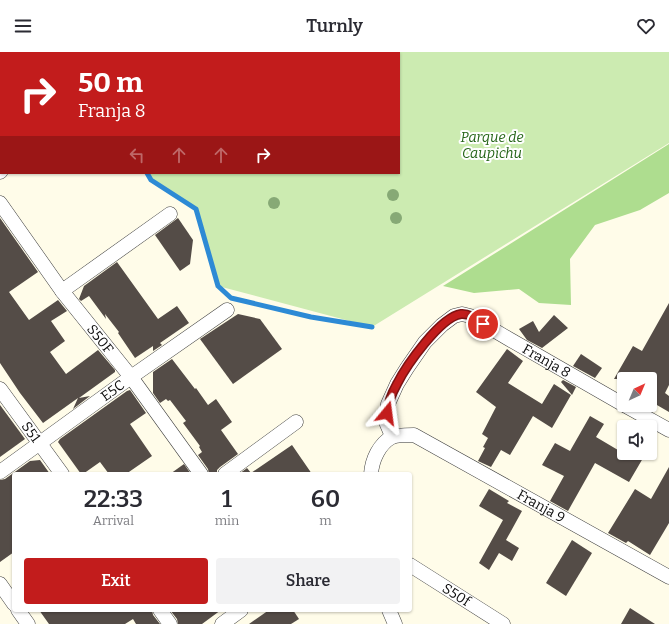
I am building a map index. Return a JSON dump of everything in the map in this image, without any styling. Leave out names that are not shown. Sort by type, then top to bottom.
[{"type":"street","name":"S50F","points":[[0,203],[62,291],[131,377],[200,472]]},
{"type":"street","points":[[62,291],[170,214]]},
{"type":"street","name":"E5C","points":[[0,472],[131,377],[227,310]]},
{"type":"street","name":"Franja 8","points":[[392,436],[386,422],[388,404],[397,384],[425,342],[442,325],[454,316],[462,314],[470,316],[617,401]]},
{"type":"street","name":"S51","points":[[0,389],[61,472]]},
{"type":"street","name":"Franja 8","points":[[637,412],[669,430]]},
{"type":"street","points":[[228,472],[296,422]]},
{"type":"street","name":"Franja 9","points":[[392,436],[414,435],[669,577]]},
{"type":"street","points":[[371,472],[371,468],[379,448],[392,436]]},
{"type":"street","name":"S50f","points":[[412,566],[504,624]]},
{"type":"street","points":[[0,584],[12,601]]},
{"type":"street","points":[[19,612],[28,624]]},
{"type":"street","points":[[161,612],[170,624]]},
{"type":"street","points":[[222,624],[238,612]]},
{"type":"street","points":[[390,612],[395,624]]},
{"type":"green space","name":"Parque de Caupichu","points":[[400,52],[669,52],[669,143],[372,327],[218,286],[196,209],[151,180],[147,174],[400,174]]},
{"type":"green space","points":[[669,144],[669,193],[640,210],[595,225],[570,259],[571,305],[539,303],[519,289],[474,293],[443,286]]},
{"type":"building","points":[[0,218],[38,272],[9,292],[29,320],[58,300],[67,311],[51,321],[65,341],[50,352],[66,374],[98,350],[115,370],[115,372],[79,398],[90,396],[73,409],[78,398],[43,423],[20,393],[0,363]]},
{"type":"building","points":[[178,218],[193,240],[190,264],[180,271],[155,235]]},
{"type":"building","points":[[117,262],[158,319],[177,306],[189,323],[160,343],[162,345],[153,351],[153,346],[135,358],[118,333],[119,332],[105,314],[106,319],[89,296],[81,301],[79,299],[84,286]]},
{"type":"building","points":[[669,303],[669,385],[665,393],[669,396],[669,412],[657,405],[657,372],[618,372],[633,346],[642,351]]},
{"type":"building","points":[[238,314],[260,319],[282,349],[233,384],[200,339]]},
{"type":"building","points":[[554,315],[568,328],[542,348],[527,340],[519,329],[533,321],[539,332]]},
{"type":"building","points":[[507,349],[523,361],[508,383],[542,404],[554,384],[571,395],[552,428],[533,416],[510,455],[501,450],[491,467],[478,461],[485,448],[483,447],[488,438],[482,434],[496,407],[476,392]]},
{"type":"building","points":[[581,354],[602,368],[595,378],[573,366]]},
{"type":"building","points":[[172,359],[208,405],[216,399],[232,422],[221,430],[238,454],[220,467],[217,472],[209,472],[198,455],[202,452],[199,447],[200,446],[183,423],[186,421],[170,400],[168,401],[166,399],[160,403],[153,393],[153,372]]},
{"type":"building","points":[[563,380],[576,387],[572,395],[561,382]]},
{"type":"building","points":[[130,390],[146,413],[130,424],[152,456],[129,472],[108,472],[100,462],[86,472],[80,472],[58,442],[60,439]]},
{"type":"building","points":[[0,405],[25,439],[0,457]]},
{"type":"building","points":[[590,416],[604,424],[596,437],[617,449],[617,460],[642,460],[629,482],[595,463],[568,511],[550,501],[564,476],[542,465],[555,443],[570,451]]},
{"type":"building","points":[[292,445],[311,472],[252,472]]},
{"type":"building","points":[[40,460],[49,472],[15,472],[30,461]]},
{"type":"building","points":[[184,464],[190,472],[173,472]]},
{"type":"building","points":[[669,467],[669,523],[650,555],[628,541],[626,543],[608,533],[635,489],[651,499]]},
{"type":"building","points":[[247,468],[250,472],[242,472]]},
{"type":"building","points":[[12,474],[12,553],[0,562],[0,480],[5,479]]},
{"type":"building","points":[[489,489],[509,501],[507,503],[522,511],[506,540],[519,548],[512,561],[499,553],[489,570],[479,563],[503,520],[479,506]]},
{"type":"building","points":[[572,540],[592,553],[566,596],[546,583]]},
{"type":"building","points":[[630,608],[655,624],[621,624]]},
{"type":"building","points":[[40,612],[152,612],[160,624],[136,624],[133,619],[125,624],[49,624]]},
{"type":"building","points":[[172,612],[218,612],[202,624],[178,624],[177,619]]},
{"type":"building","points":[[266,612],[294,612],[299,619],[291,624],[249,624]]},
{"type":"waterway","points":[[148,174],[151,180],[196,209],[218,286],[231,298],[311,317],[372,327]]},
{"type":"route","points":[[387,413],[388,404],[397,384],[425,342],[442,325],[454,316],[462,314],[470,316],[483,324]]}]
